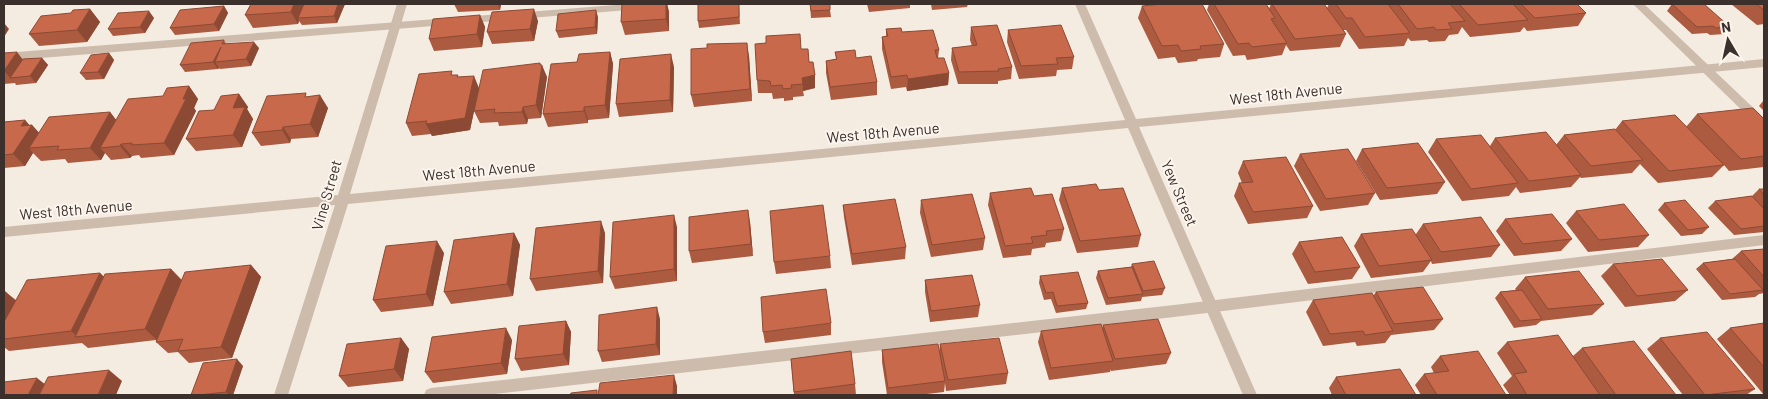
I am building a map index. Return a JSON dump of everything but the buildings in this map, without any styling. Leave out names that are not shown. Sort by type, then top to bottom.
[{"type":"street","name":"Vine Street","points":[[281,395],[335,228],[402,4]]},
{"type":"street","points":[[4,57],[664,4]]},
{"type":"street","name":"Yew Street","points":[[1080,4],[1250,395]]},
{"type":"street","points":[[1638,4],[1764,125]]},
{"type":"street","name":"West 18th Avenue","points":[[4,232],[1764,62]]},
{"type":"street","points":[[431,395],[1211,306],[1764,240]]}]
